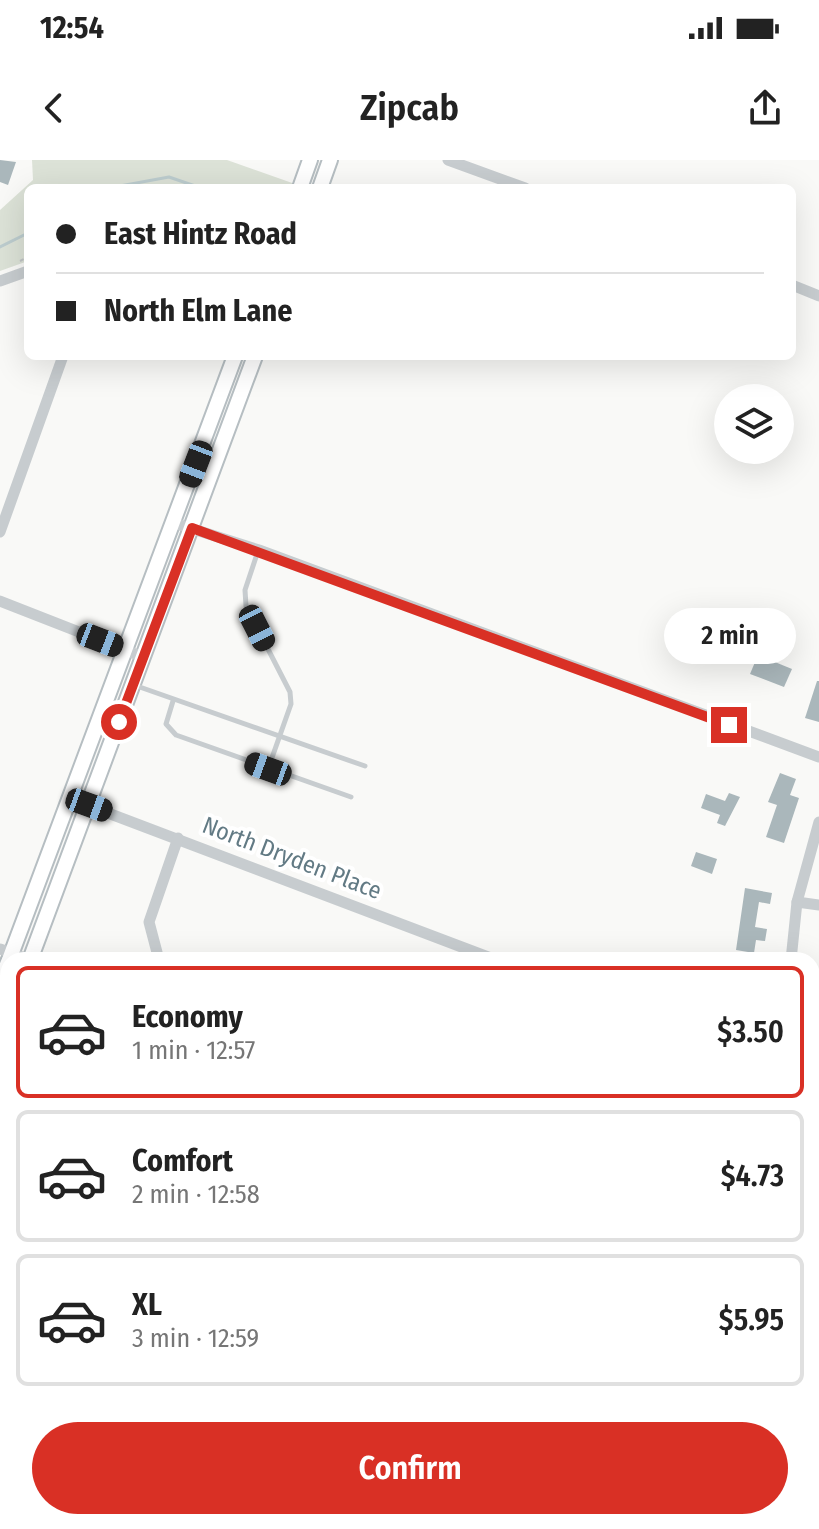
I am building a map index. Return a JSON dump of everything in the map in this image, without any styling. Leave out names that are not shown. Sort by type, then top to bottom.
[{"type":"main road","points":[[301,184],[310,160]]},
{"type":"main road","points":[[321,184],[330,160]]},
{"type":"main road","points":[[9,952],[71,799],[234,360]]},
{"type":"main road","points":[[33,952],[254,360]]},
{"type":"street","points":[[448,160],[514,184]]},
{"type":"street","points":[[0,281],[24,272]]},
{"type":"street","points":[[796,287],[819,296]]},
{"type":"street","points":[[0,532],[62,360]]},
{"type":"street","points":[[174,523],[259,550],[819,757]]},
{"type":"street","points":[[0,601],[143,657]]},
{"type":"street","name":"North Dryden Place","points":[[71,799],[475,952]]},
{"type":"street","points":[[792,952],[797,902],[819,822]]},
{"type":"street","points":[[157,952],[149,922],[178,838]]},
{"type":"street","points":[[797,902],[819,905]]},
{"type":"lane","points":[[259,550],[245,590],[246,606],[290,692],[291,704],[268,769]]},
{"type":"lane","points":[[133,685],[365,766]]},
{"type":"lane","points":[[173,701],[166,724],[170,731],[351,797]]},
{"type":"shaded area","points":[[32,160],[227,160],[295,184],[29,184],[33,180]]},
{"type":"shaded area","points":[[24,188],[24,262],[0,271],[0,210]]},
{"type":"building","points":[[0,160],[16,162],[8,185],[0,182]]},
{"type":"building","points":[[714,635],[743,646],[737,661],[721,655],[718,662],[707,657]]},
{"type":"building","points":[[758,655],[792,669],[784,687],[750,674]]},
{"type":"building","points":[[819,681],[819,722],[805,718]]},
{"type":"building","points":[[780,773],[796,779],[790,795],[799,798],[784,843],[766,837],[777,805],[768,802]]},
{"type":"building","points":[[729,793],[740,797],[725,826],[717,823],[720,815],[701,808],[706,794],[725,801]]},
{"type":"building","points":[[696,852],[717,859],[712,874],[691,866]]},
{"type":"building","points":[[745,888],[772,893],[770,904],[759,902],[755,927],[767,929],[765,941],[756,940],[754,952],[736,950]]},
{"type":"waterway","points":[[131,184],[169,177],[189,184]]},
{"type":"waterway","points":[[0,247],[24,235]]},
{"type":"route","points":[[119,722],[192,528],[259,550],[729,725]]}]
